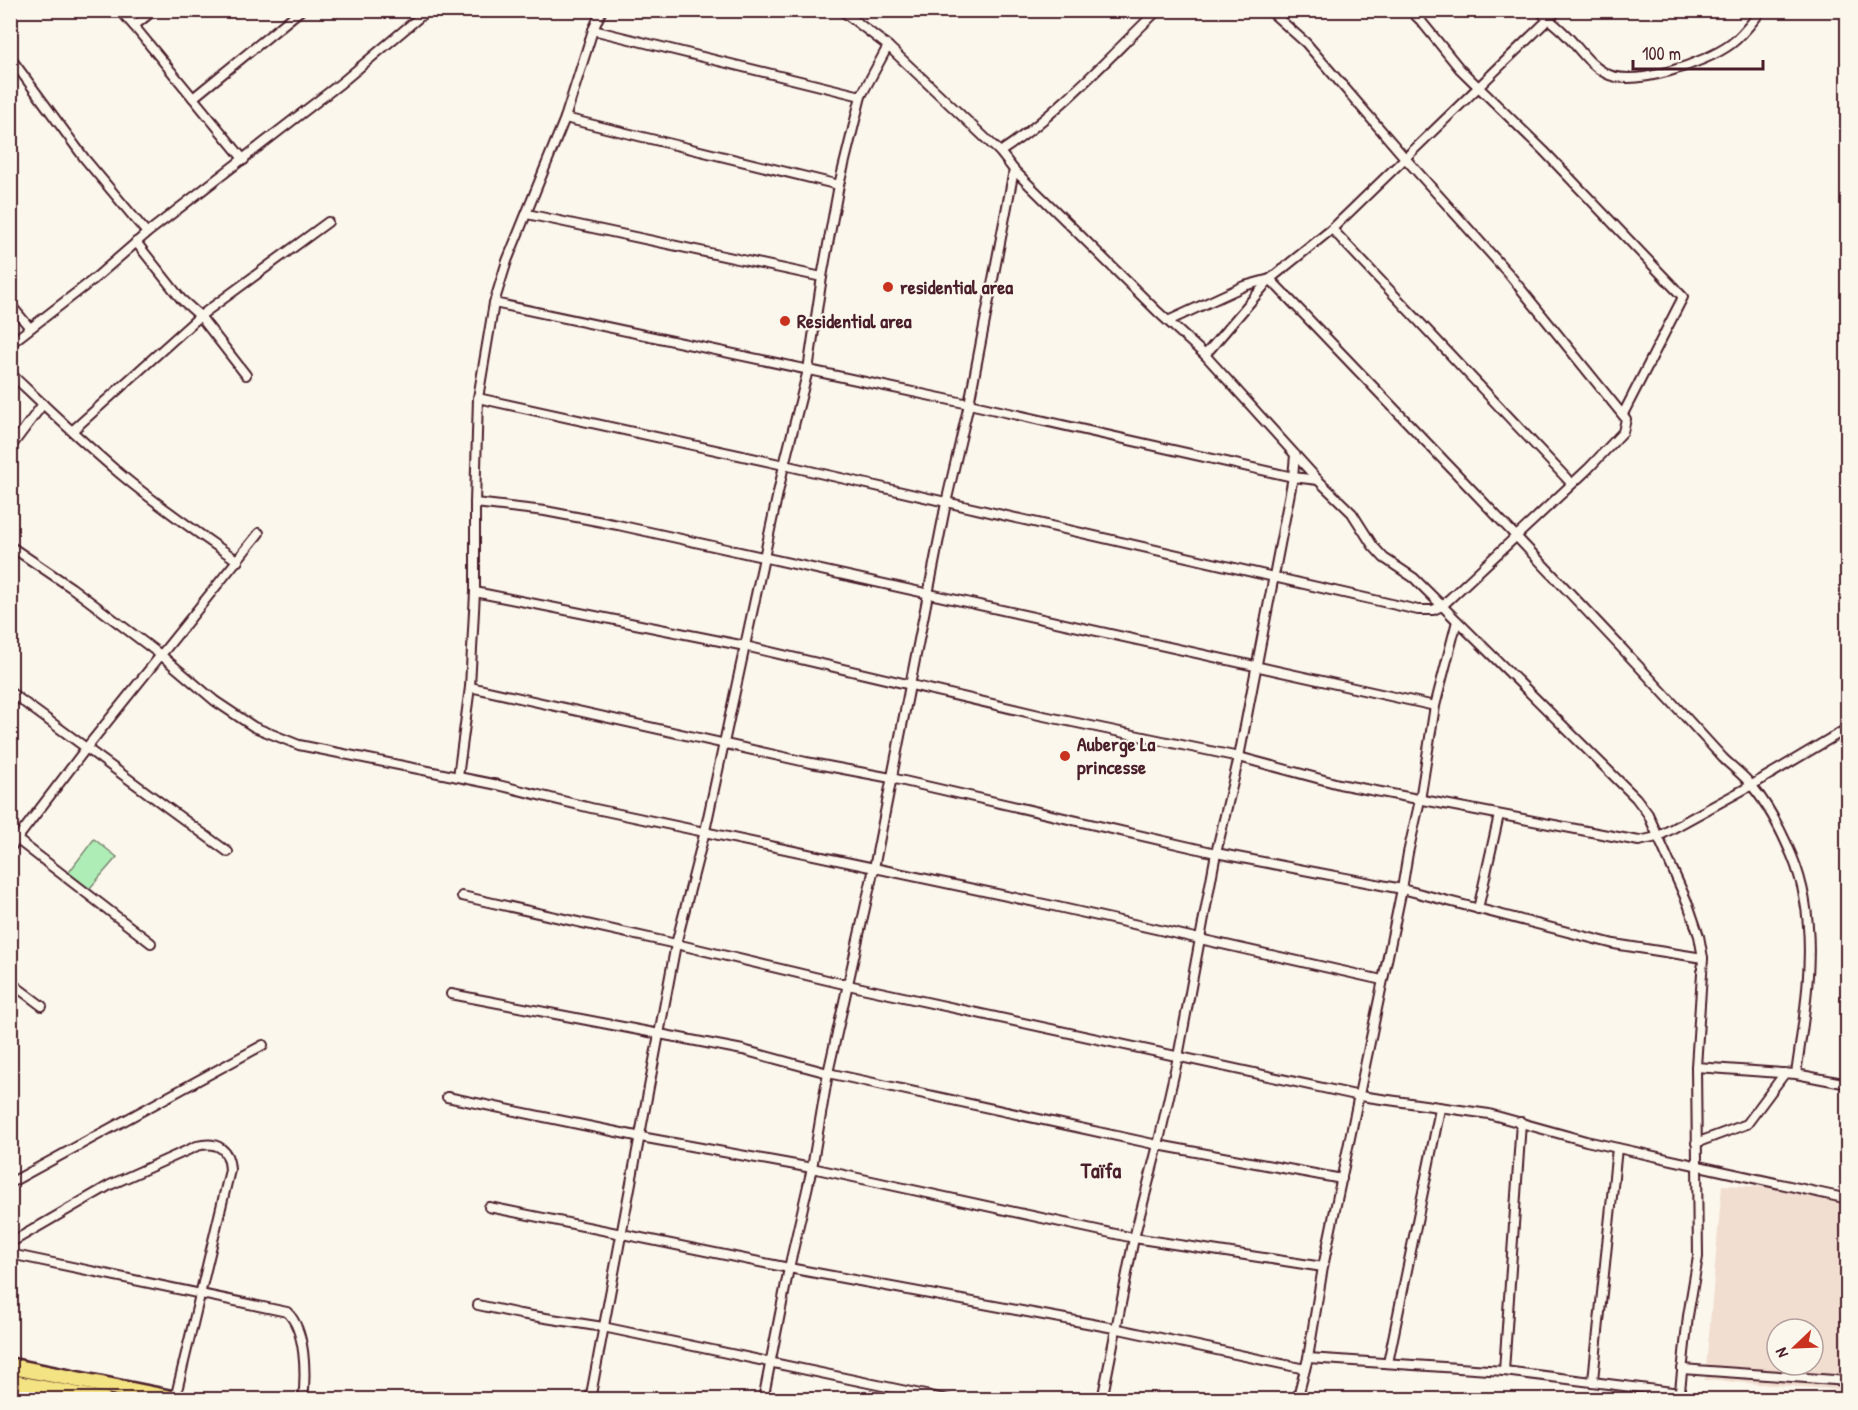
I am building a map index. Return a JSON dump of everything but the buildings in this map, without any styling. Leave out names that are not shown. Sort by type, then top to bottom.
[{"type":"highway","points":[[10,1366],[118,1394],[177,1399]]},
{"type":"highway","points":[[10,1382],[104,1400]]},
{"type":"street","points":[[120,10],[244,160]]},
{"type":"street","points":[[134,26],[153,10]]},
{"type":"street","points":[[193,98],[301,10]]},
{"type":"street","points":[[10,344],[94,279],[147,233],[341,83],[428,10]]},
{"type":"street","points":[[458,777],[470,687],[475,592],[478,398],[494,303],[507,261],[565,118],[593,30],[602,10]]},
{"type":"street","points":[[841,10],[888,46],[1000,152],[1014,170],[1205,355],[1318,480],[1352,513],[1383,558],[1414,578],[1636,798],[1648,814],[1688,904],[1699,936],[1702,958],[1696,1067],[1698,1257],[1688,1316],[1680,1396],[1593,1380],[1504,1371],[1308,1358]]},
{"type":"street","points":[[1000,152],[1020,139],[1052,112],[1158,10]]},
{"type":"street","points":[[478,398],[784,465],[1418,610],[1433,610],[1442,606],[1623,432],[1626,426],[1623,414],[1509,273],[1405,158],[1306,43],[1269,10]]},
{"type":"street","points":[[1410,10],[1460,69],[1544,151],[1683,297],[1623,414]]},
{"type":"street","points":[[1539,10],[1599,69],[1608,75],[1621,77],[1663,74],[1715,54],[1732,43],[1762,10]]},
{"type":"street","points":[[1205,355],[1270,279],[1332,229],[1558,10]]},
{"type":"street","points":[[593,30],[861,96]]},
{"type":"street","points":[[590,1400],[676,944],[705,831],[784,465],[808,370],[839,185],[861,96],[888,46]]},
{"type":"street","points":[[10,57],[85,159],[147,233]]},
{"type":"street","points":[[565,118],[839,185]]},
{"type":"street","points":[[763,1400],[789,1268],[812,1168],[828,1073],[874,868],[946,503],[969,404],[1014,170]]},
{"type":"street","points":[[527,214],[822,277]]},
{"type":"street","points":[[72,431],[200,316],[328,222]]},
{"type":"street","points":[[1332,229],[1571,483]]},
{"type":"street","points":[[136,242],[182,299],[200,316],[246,375]]},
{"type":"street","points":[[1168,321],[1244,286],[1270,279]]},
{"type":"street","points":[[1270,279],[1728,763],[1752,785],[1774,819],[1792,857],[1804,893],[1808,916],[1810,938],[1805,1004],[1796,1074]]},
{"type":"street","points":[[494,303],[969,404],[1293,477],[1318,480]]},
{"type":"street","points":[[10,304],[30,328]]},
{"type":"street","points":[[10,373],[121,474],[186,525],[238,561]]},
{"type":"street","points":[[10,448],[43,404]]},
{"type":"street","points":[[1101,1400],[1134,1238],[1178,1057],[1216,853],[1239,757],[1274,577],[1295,455]]},
{"type":"street","points":[[475,502],[545,511],[764,557],[1435,706]]},
{"type":"street","points":[[10,848],[14,836],[259,534]]},
{"type":"street","points":[[10,546],[72,588],[162,656],[215,701],[254,727],[299,745],[458,777],[1383,980]]},
{"type":"street","points":[[475,592],[745,646],[1039,715],[1239,757],[1339,784],[1639,842],[1657,837],[1752,785],[1848,728]]},
{"type":"street","points":[[1298,1400],[1308,1358],[1323,1267],[1420,800],[1435,706],[1457,621]]},
{"type":"street","points":[[470,687],[807,762],[891,778],[1216,853],[1402,889],[1614,944],[1702,958]]},
{"type":"street","points":[[10,692],[228,852]]},
{"type":"street","points":[[1478,909],[1499,815]]},
{"type":"street","points":[[14,836],[151,942]]},
{"type":"street","points":[[462,896],[848,985],[1360,1096],[1489,1114],[1617,1148],[1848,1199]]},
{"type":"street","points":[[10,982],[42,1006]]},
{"type":"street","points":[[451,994],[743,1050],[828,1073],[1158,1145],[1342,1179]]},
{"type":"street","points":[[10,1183],[263,1045]]},
{"type":"street","points":[[1696,1067],[1796,1074],[1848,1084]]},
{"type":"street","points":[[1696,1143],[1747,1124],[1785,1073]]},
{"type":"street","points":[[447,1097],[641,1137],[812,1168],[1134,1238],[1323,1267]]},
{"type":"street","points":[[1388,1363],[1440,1108]]},
{"type":"street","points":[[1504,1371],[1521,1122]]},
{"type":"street","points":[[10,1243],[110,1185],[145,1168],[206,1144],[215,1145],[225,1151],[230,1159],[230,1170],[177,1399]]},
{"type":"street","points":[[1593,1380],[1617,1148]]},
{"type":"street","points":[[489,1206],[789,1268],[1114,1328],[1305,1369]]},
{"type":"street","points":[[10,1254],[286,1312],[293,1318],[298,1329],[303,1350],[303,1400]]},
{"type":"street","points":[[478,1305],[603,1327],[949,1400]]},
{"type":"street","points":[[1683,1369],[1848,1381]]},
{"type":"shaded area","points":[[1722,1185],[1843,1190],[1842,1390],[1705,1380]]},
{"type":"green space","points":[[94,839],[117,857],[83,896],[63,880]]},
{"type":"place","name":"residential area","points":[[888,287]]},
{"type":"place","name":"Residential area","points":[[785,321]]},
{"type":"place","name":"Auberge La princesse","points":[[1065,756]]},
{"type":"district","name":"Taïfa","points":[[1101,1170]]}]
